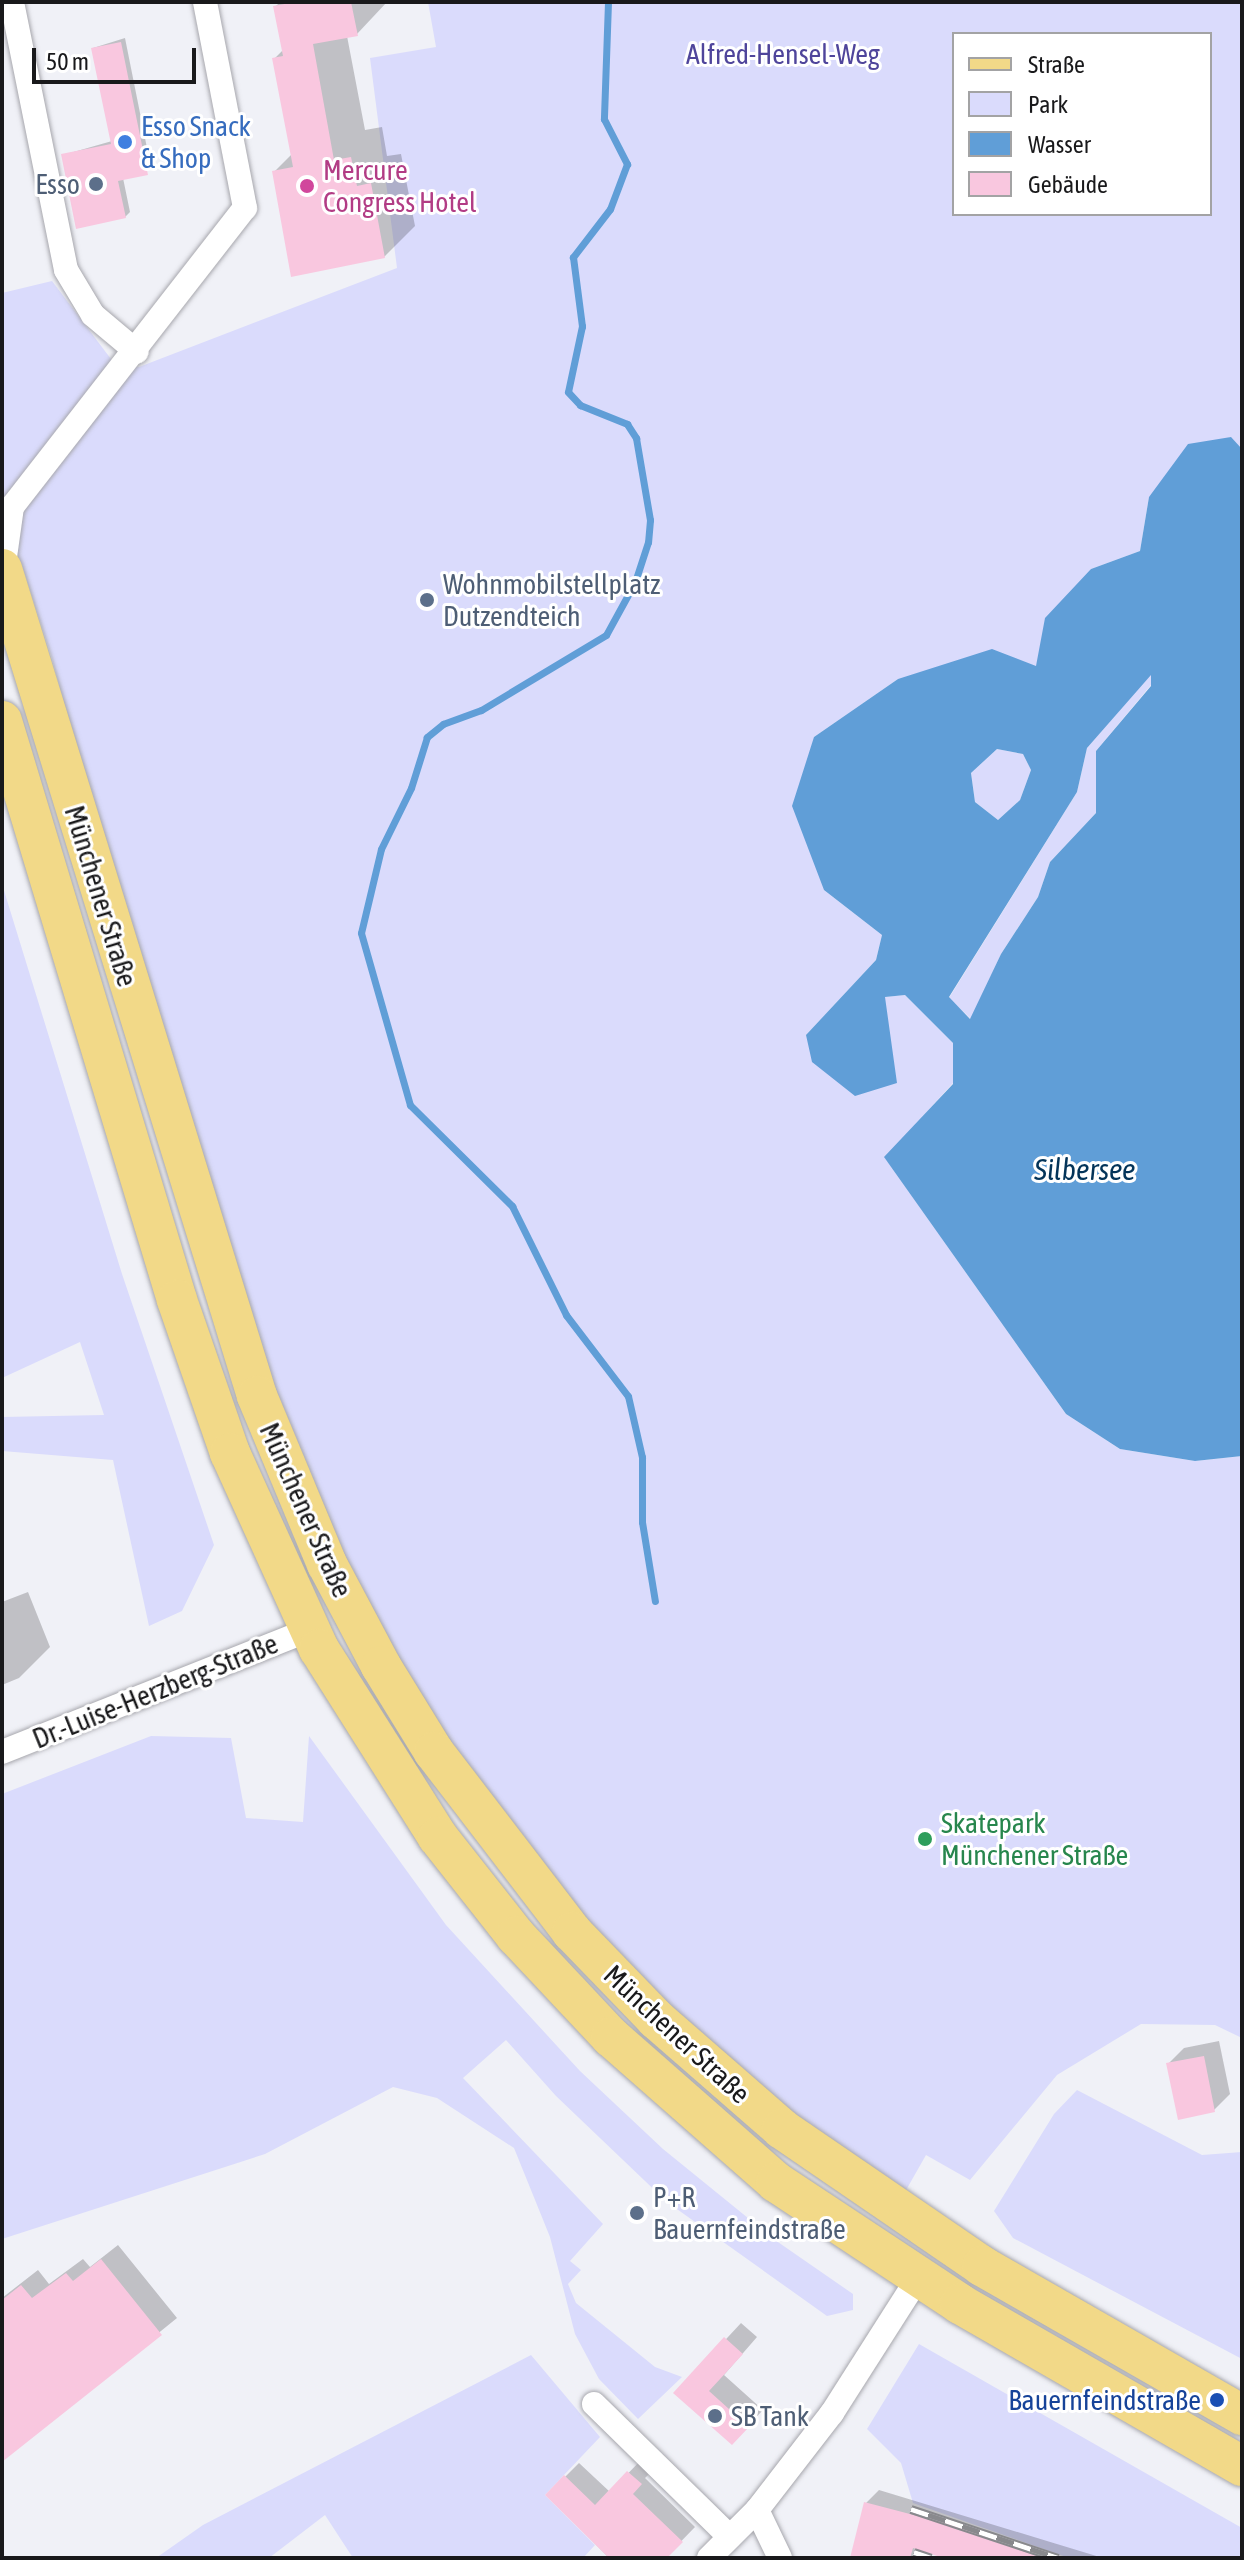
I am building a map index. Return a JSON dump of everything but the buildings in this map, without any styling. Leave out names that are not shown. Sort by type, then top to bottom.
[{"type":"main road","name":"Münchener Straße","points":[[2,570],[237,1341],[288,1478],[354,1616],[434,1752],[548,1905],[656,2019],[782,2129],[946,2243],[1242,2415]]},
{"type":"main road","name":"Münchener Straße","points":[[2,721],[199,1366],[252,1508],[309,1630],[406,1791],[500,1915],[629,2055],[738,2153],[918,2278],[1242,2466]]},
{"type":"main road","points":[[309,1630],[354,1616]]},
{"type":"main road","points":[[738,2153],[770,2147],[782,2129]]},
{"type":"main road","points":[[918,2278],[946,2243]]},
{"type":"street","points":[[12,2],[66,270],[93,315],[137,352]]},
{"type":"street","points":[[2,570],[12,507],[137,352],[245,208],[205,2]]},
{"type":"street","name":"Dr.-Luise-Herzberg-Straße","points":[[2,1752],[309,1630]]},
{"type":"street","points":[[709,2558],[757,2510],[832,2413],[918,2278]]},
{"type":"street","points":[[594,2404],[730,2537]]},
{"type":"street","points":[[757,2510],[780,2558]]},
{"type":"green space","name":"Alfred-Hensel-Weg","points":[[428,2],[1242,2],[1242,449],[1230,437],[1149,497],[1140,551],[1091,569],[1036,666],[898,679],[814,737],[824,890],[882,935],[876,960],[806,1035],[884,997],[905,995],[953,1043],[953,1083],[885,1158],[1066,1414],[1120,1449],[1195,1461],[1242,1456],[1242,2038],[1215,2025],[1141,2024],[1057,2075],[970,2180],[926,2155],[901,2199],[652,2001],[438,1741],[300,1478],[88,795],[52,658],[22,565],[10,561],[2,535],[2,293],[52,281],[114,363],[139,367],[397,268],[370,58],[436,47]]},
{"type":"green space","points":[[1151,674],[1151,685],[1096,751],[1096,813],[1050,862],[1038,897],[1001,954],[971,1019],[949,998],[1077,792],[1087,748]]},
{"type":"green space","points":[[997,749],[1023,754],[1031,770],[1020,800],[998,820],[975,802],[971,773]]},
{"type":"green space","points":[[2,884],[122,1274],[214,1545],[182,1611],[149,1626],[113,1460],[2,1451],[2,1417],[104,1415],[80,1342],[2,1378]]},
{"type":"green space","points":[[151,1736],[231,1738],[246,1818],[303,1822],[309,1736],[446,1925],[580,2071],[663,2149],[775,2240],[853,2294],[853,2310],[827,2316],[667,2202],[556,2096],[506,2040],[463,2078],[603,2224],[570,2261],[581,2270],[568,2284],[576,2303],[655,2367],[682,2377],[638,2419],[599,2379],[575,2334],[550,2237],[514,2148],[437,2098],[393,2087],[265,2154],[2,2239],[2,1794]]},
{"type":"green space","points":[[1077,2090],[1202,2155],[1242,2152],[1242,2359],[1013,2238],[994,2211],[1054,2114]]},
{"type":"green space","points":[[919,2344],[1242,2528],[1242,2558],[1069,2558],[913,2503],[901,2463],[867,2429]]},
{"type":"green space","points":[[531,2355],[600,2437],[545,2495],[595,2545],[583,2558],[353,2558],[325,2515],[269,2558],[156,2558],[203,2525]]},
{"type":"water","name":"Silbersee","points":[[1231,437],[1242,449],[1242,1456],[1195,1461],[1120,1449],[1066,1414],[884,1157],[953,1084],[953,1043],[905,995],[885,997],[897,1083],[855,1096],[812,1062],[806,1035],[876,960],[882,935],[824,890],[792,806],[814,737],[898,679],[992,649],[1036,666],[1045,618],[1091,569],[1140,551],[1149,497],[1188,444]],"holes":[[[1151,675],[1151,686],[1096,751],[1096,813],[1050,862],[1038,897],[1001,954],[970,1019],[949,997],[1077,792],[1087,748]],[[997,749],[1023,754],[1031,770],[1020,800],[998,820],[975,802],[971,773]]]},
{"type":"waterway","points":[[608,2],[604,119],[627,164],[610,209],[573,257],[582,326],[568,392],[580,405],[627,424],[636,438],[650,520],[648,542],[635,582],[606,635],[481,710],[443,724],[427,737],[411,788],[381,849],[361,933],[410,1105],[512,1206],[566,1315],[628,1396],[642,1457],[642,1522],[655,1601]]},
{"type":"railway","points":[[911,2509],[1058,2558]]},
{"type":"railway","points":[[914,2552],[931,2558]]},
{"type":"place","name":"Esso Snack & Shop","points":[[125,142]]},
{"type":"place","name":"Esso","points":[[96,184]]},
{"type":"place","name":"Mercure Congress Hotel","points":[[307,186]]},
{"type":"place","name":"Wohnmobilstellplatz Dutzendteich","points":[[427,600]]},
{"type":"place","name":"Skatepark Münchener Straße","points":[[925,1839]]},
{"type":"place","name":"P+R Bauernfeindstraße","points":[[637,2213]]},
{"type":"place","name":"Bauernfeindstraße","points":[[1217,2400]]},
{"type":"place","name":"SB Tank","points":[[715,2416]]}]
